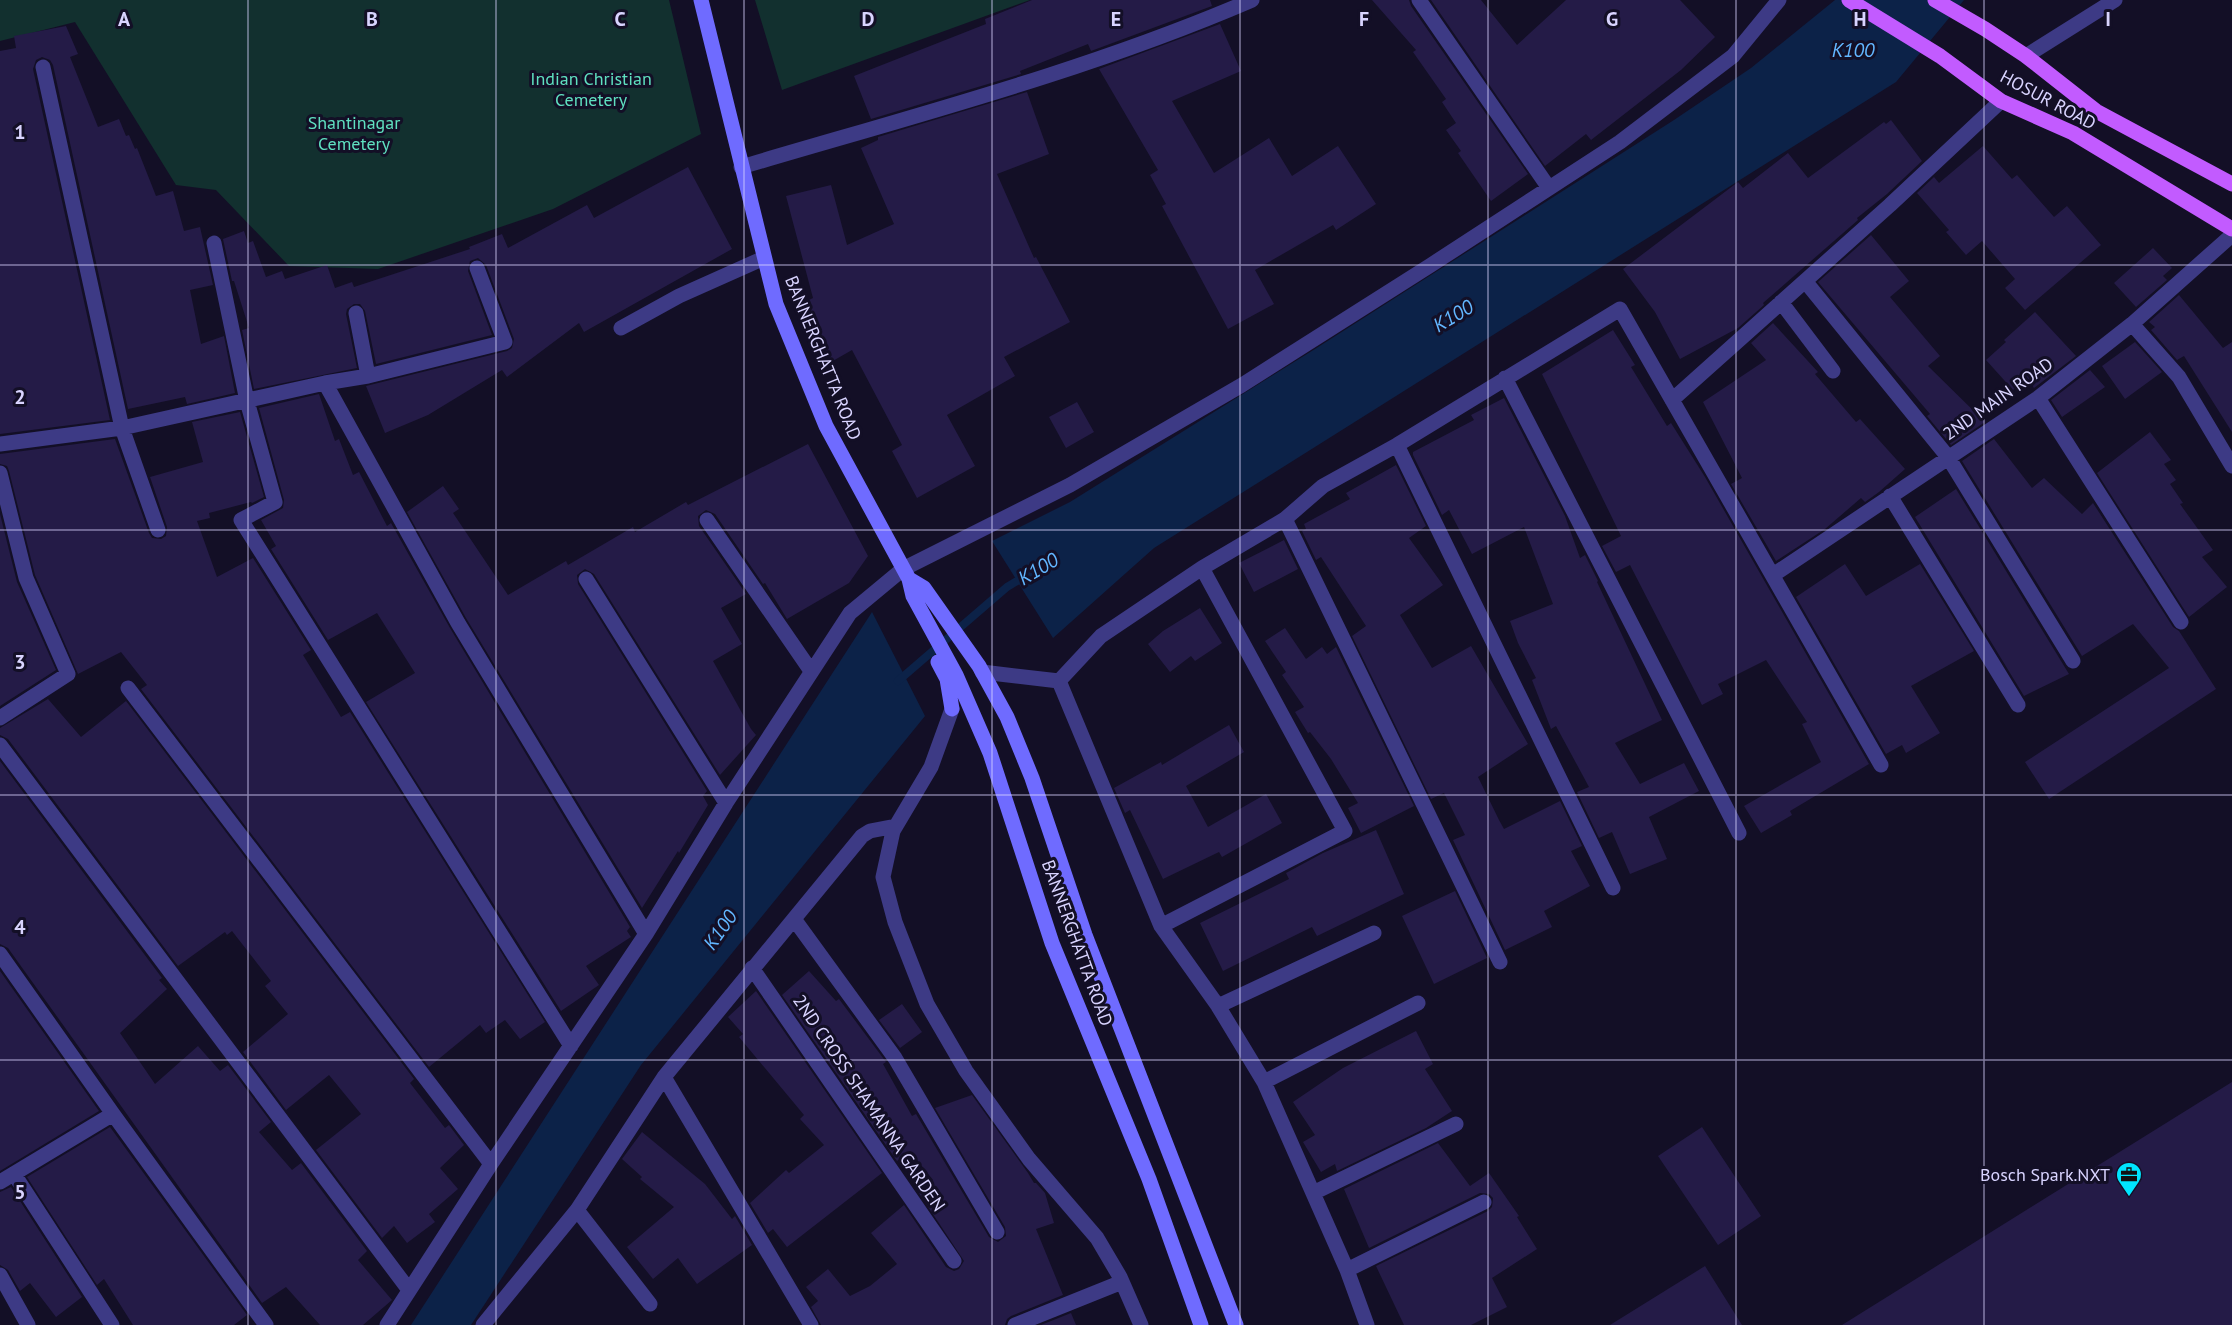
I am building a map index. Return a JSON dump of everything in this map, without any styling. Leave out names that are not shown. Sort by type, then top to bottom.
[{"type":"main road","name":"BANNERGHATTA ROAD","points":[[701,0],[776,304],[826,426],[906,574],[903,598],[951,677],[990,753],[1052,943],[1149,1179],[1201,1325]]},
{"type":"main road","name":"HOSUR ROAD","points":[[1849,0],[1940,56],[2001,101],[2073,133],[2232,229]]},
{"type":"main road","name":"HOSUR ROAD","points":[[1935,0],[2026,56],[2096,111],[2232,184]]},
{"type":"main road","points":[[906,574],[924,588],[980,669],[1007,717],[1032,778],[1085,936],[1236,1325]]},
{"type":"main road","name":"BANNERGHATTA ROAD","points":[[951,677],[952,709]]},
{"type":"street","points":[[741,167],[1050,76],[1158,38],[1252,0]]},
{"type":"street","points":[[1419,0],[1549,188]]},
{"type":"street","points":[[387,1325],[491,1164],[646,934],[726,803],[849,613],[906,574],[1070,485],[1228,393],[1431,266],[1620,142],[1733,56],[1779,0]]},
{"type":"street","points":[[2026,56],[2115,0]]},
{"type":"street","points":[[44,66],[122,428],[158,530]]},
{"type":"street","points":[[1672,399],[1890,205],[2001,101]]},
{"type":"street","name":"2ND MAIN ROAD","points":[[1773,575],[2038,398],[2132,324],[2232,236]]},
{"type":"street","points":[[214,243],[247,401],[275,502],[241,520],[572,1046]]},
{"type":"street","points":[[621,328],[679,297],[764,258]]},
{"type":"street","points":[[0,444],[122,428],[325,383],[368,376],[505,342],[477,268]]},
{"type":"street","points":[[1805,281],[1948,457],[2073,661]]},
{"type":"street","points":[[1781,302],[1833,370]]},
{"type":"street","points":[[1059,681],[1101,636],[1202,568],[1285,519],[1323,486],[1396,445],[1620,309],[1881,765]]},
{"type":"street","points":[[356,314],[368,376]]},
{"type":"street","points":[[2132,324],[2179,377],[2232,466]]},
{"type":"street","points":[[1505,378],[1739,833]]},
{"type":"street","points":[[325,383],[458,623],[646,934]]},
{"type":"street","points":[[2038,398],[2181,622]]},
{"type":"street","points":[[1396,445],[1612,888]]},
{"type":"street","points":[[0,473],[26,578],[68,674],[0,718]]},
{"type":"street","points":[[1890,496],[2018,705]]},
{"type":"street","points":[[1285,519],[1500,962]]},
{"type":"street","points":[[707,520],[811,671]]},
{"type":"street","points":[[1161,926],[1345,831],[1202,568]]},
{"type":"street","points":[[586,579],[726,803]]},
{"type":"street","points":[[980,669],[1059,681]]},
{"type":"street","points":[[1059,681],[1161,926],[1218,1006],[1264,1082],[1347,1270],[1367,1325]]},
{"type":"street","points":[[128,688],[491,1164]]},
{"type":"street","points":[[952,709],[931,768],[892,831],[883,877],[895,922],[927,1004],[966,1071],[1029,1159],[1097,1238],[1122,1282],[1141,1325]]},
{"type":"street","points":[[0,745],[410,1290]]},
{"type":"street","points":[[483,1325],[577,1210],[664,1077],[752,968],[862,836],[870,831],[896,826]]},
{"type":"street","points":[[794,919],[895,1058],[997,1232]]},
{"type":"street","points":[[1218,1006],[1374,933]]},
{"type":"street","points":[[0,954],[6,974],[113,1114],[266,1325]]},
{"type":"street","name":"2ND CROSS SHAMANNA GARDEN","points":[[752,968],[954,1261]]},
{"type":"street","points":[[1264,1082],[1418,1003]]},
{"type":"street","points":[[664,1077],[811,1325]]},
{"type":"street","points":[[0,1182],[113,1114]]},
{"type":"street","points":[[1313,1193],[1456,1124]]},
{"type":"street","points":[[14,1174],[112,1325]]},
{"type":"street","points":[[1347,1270],[1484,1202]]},
{"type":"street","points":[[577,1210],[650,1304]]},
{"type":"street","points":[[0,1275],[28,1325]]},
{"type":"street","points":[[1015,1325],[1122,1282]]},
{"type":"green space","name":"Shantinagar Cemetery","points":[[0,0],[669,0],[701,134],[553,209],[378,269],[289,266],[216,190],[176,185],[75,22],[0,41]]},
{"type":"green space","points":[[755,0],[1030,0],[782,90]]},
{"type":"water","name":"K100","points":[[1835,0],[1964,0],[1896,82],[1154,548],[1053,638],[992,541],[1070,502],[1674,120],[1751,68]]},
{"type":"water","name":"K100","points":[[872,612],[925,716],[641,1065],[471,1325],[411,1325]]},
{"type":"building","points":[[1032,0],[1210,0],[1212,6],[1091,51],[1088,44],[1020,71],[1021,74],[871,119],[854,76],[986,24],[985,19]]},
{"type":"building","points":[[1372,0],[1409,0],[1528,174],[1491,201],[1458,153],[1461,151],[1446,130],[1456,123],[1442,102],[1446,99],[1413,52],[1416,50]]},
{"type":"building","points":[[1431,0],[1481,0],[1517,45],[1566,0],[1680,0],[1715,37],[1681,70],[1591,140],[1586,134],[1545,166]]},
{"type":"building","points":[[1220,24],[1241,71],[1172,101],[1214,173],[1269,138],[1292,176],[1338,146],[1376,204],[1336,230],[1333,225],[1255,270],[1274,304],[1228,329],[1162,206],[1166,204],[1150,175],[1158,170],[1099,69]]},
{"type":"building","points":[[66,26],[78,54],[70,57],[98,127],[119,119],[126,136],[129,135],[135,149],[137,148],[156,196],[173,191],[184,231],[200,227],[213,285],[190,290],[201,344],[224,336],[235,393],[187,404],[185,397],[128,409],[53,65],[50,60],[42,57],[36,60],[33,69],[110,420],[0,434],[0,51],[16,48],[14,36]]},
{"type":"building","points":[[1027,92],[1049,154],[997,174],[1034,258],[1036,257],[1070,322],[1004,357],[1015,376],[947,415],[975,466],[917,498],[892,451],[902,445],[852,350],[831,362],[805,302],[813,298],[786,196],[831,185],[847,245],[894,224],[861,148],[878,140],[878,137]]},
{"type":"building","points":[[1891,120],[1922,161],[1738,328],[1680,359],[1655,312],[1623,269],[1738,182],[1743,188],[1788,153],[1808,178],[1884,122],[1886,124]]},
{"type":"building","points":[[1983,146],[2012,179],[2017,175],[2054,217],[2067,206],[2101,245],[2025,310],[2005,288],[2015,279],[1982,241],[1966,255],[1946,232],[1949,230],[1917,193],[1934,177],[1939,183]]},
{"type":"building","points":[[688,167],[732,249],[584,332],[579,323],[507,377],[502,370],[428,415],[385,433],[366,386],[512,348],[514,339],[486,265],[478,258],[470,261],[468,271],[492,335],[376,364],[365,311],[360,304],[354,304],[347,309],[346,314],[357,368],[254,389],[242,330],[249,328],[234,281],[232,281],[223,239],[244,231],[248,243],[253,241],[266,277],[282,271],[285,279],[327,265],[335,288],[352,282],[354,287],[470,249],[469,247],[502,234],[508,248],[587,205],[594,218]]},
{"type":"building","points":[[1871,235],[1909,281],[1890,297],[1940,356],[1928,366],[1985,422],[1951,445],[1927,416],[1930,414],[1818,282]]},
{"type":"building","points":[[2153,248],[2172,268],[2163,276],[2167,280],[2136,307],[2114,283]]},
{"type":"building","points":[[2179,295],[2223,348],[2232,342],[2232,432],[2184,356],[2177,360],[2151,330],[2155,327],[2149,322]]},
{"type":"building","points":[[2035,312],[2076,356],[2034,388],[2027,378],[2013,390],[1986,360]]},
{"type":"building","points":[[1773,323],[1818,372],[1815,374],[1856,422],[1860,419],[1905,469],[1865,502],[1861,498],[1825,529],[1776,561],[1731,484],[1742,478],[1703,402],[1766,360],[1751,343]]},
{"type":"building","points":[[1613,330],[1635,365],[1631,367],[1667,426],[1671,423],[1705,477],[1869,764],[1790,811],[1792,815],[1761,833],[1744,806],[1821,762],[1802,724],[1807,722],[1766,660],[1718,684],[1723,694],[1702,705],[1630,565],[1616,572],[1602,546],[1621,536],[1542,374]]},
{"type":"building","points":[[2135,342],[2162,372],[2125,399],[2102,366]]},
{"type":"building","points":[[2090,370],[2105,387],[2062,417],[2051,400]]},
{"type":"building","points":[[319,394],[335,441],[339,439],[353,475],[359,472],[387,526],[391,523],[450,628],[630,927],[627,931],[631,937],[586,966],[599,985],[561,1011],[366,702],[415,673],[377,613],[328,640],[271,549],[276,546],[261,520],[283,508],[284,500],[259,408]]},
{"type":"building","points":[[1504,398],[1565,516],[1580,558],[1585,555],[1598,581],[1662,720],[1615,743],[1640,784],[1684,763],[1699,791],[1649,817],[1667,859],[1630,874],[1612,832],[1599,838],[1577,792],[1589,787],[1556,726],[1551,729],[1532,680],[1536,678],[1518,643],[1510,621],[1553,604],[1524,527],[1472,554],[1449,510],[1442,515],[1413,455],[1413,452],[1474,420],[1471,415]]},
{"type":"building","points":[[1077,402],[1094,432],[1066,448],[1049,417]]},
{"type":"building","points":[[240,412],[264,497],[252,503],[209,513],[210,518],[197,521],[217,577],[253,558],[311,650],[303,655],[341,717],[350,712],[545,1022],[520,1039],[505,1020],[486,1033],[480,1025],[429,1067],[141,689],[147,685],[121,652],[78,674],[35,575],[9,471],[7,466],[0,464],[0,454],[115,439],[149,533],[152,538],[161,539],[166,536],[167,527],[150,477],[203,462],[192,422]]},
{"type":"building","points":[[2150,432],[2171,460],[2164,464],[2176,480],[2170,484],[2183,503],[2180,504],[2213,550],[2202,557],[2227,587],[2189,617],[2097,473]]},
{"type":"building","points":[[1994,439],[2032,488],[2044,478],[2082,514],[2093,503],[2216,689],[2049,799],[2025,762],[2169,668],[2133,624],[2082,656],[1962,461]]},
{"type":"building","points":[[808,444],[868,556],[849,583],[787,619],[765,583],[763,584],[715,514],[706,510],[698,516],[699,526],[746,594],[721,608],[742,644],[713,661],[756,735],[720,775],[594,574],[585,569],[577,575],[578,584],[707,791],[703,796],[708,805],[642,908],[466,618],[407,512],[443,486],[459,509],[453,513],[508,595],[566,561],[568,565],[633,527],[635,532],[686,502],[688,505]]},
{"type":"building","points":[[1396,465],[1426,526],[1409,538],[1443,585],[1400,615],[1432,668],[1471,646],[1528,744],[1478,777],[1504,829],[1560,801],[1582,846],[1571,851],[1590,886],[1544,911],[1552,927],[1505,950],[1453,840],[1465,835],[1444,793],[1431,799],[1352,636],[1366,626],[1321,557],[1316,560],[1302,531],[1306,529],[1304,524],[1350,499],[1346,493]]},
{"type":"building","points":[[1956,489],[2069,674],[2024,696],[1915,517]]},
{"type":"building","points":[[0,514],[17,582],[56,670],[0,706]]},
{"type":"building","points":[[1284,540],[1298,569],[1254,592],[1239,563]]},
{"type":"building","points":[[1845,564],[1866,596],[1920,564],[1974,651],[1911,686],[1940,733],[1906,753],[1902,745],[1886,754],[1796,597]]},
{"type":"building","points":[[1200,608],[1222,643],[1195,661],[1191,656],[1170,672],[1148,644],[1163,631]]},
{"type":"building","points":[[1285,628],[1306,659],[1322,647],[1327,654],[1336,647],[1414,806],[1361,833],[1348,808],[1358,803],[1331,759],[1310,732],[1308,733],[1295,712],[1304,707],[1282,675],[1286,672],[1265,641]]},
{"type":"building","points":[[48,699],[81,737],[126,701],[414,1079],[410,1083],[445,1128],[449,1125],[464,1145],[440,1168],[458,1189],[429,1214],[435,1222],[407,1243],[394,1226],[382,1238],[316,1150],[361,1114],[329,1075],[286,1110],[243,1052],[288,1014],[265,986],[271,981],[232,931],[227,935],[225,932],[178,966],[8,739],[0,735],[0,728]]},
{"type":"building","points":[[1229,725],[1244,752],[1186,786],[1208,827],[1266,794],[1282,823],[1222,857],[1219,852],[1163,879],[1130,810],[1125,813],[1114,788],[1161,762],[1162,765]]},
{"type":"building","points":[[0,761],[162,978],[159,980],[167,989],[120,1033],[155,1084],[198,1046],[220,1071],[228,1065],[271,1122],[259,1132],[292,1170],[301,1163],[367,1251],[358,1260],[392,1300],[363,1325],[320,1325],[286,1287],[262,1303],[8,948],[0,944]]},
{"type":"building","points":[[1376,830],[1404,894],[1317,936],[1312,927],[1223,971],[1200,923],[1289,879],[1286,873],[1323,853]]},
{"type":"building","points":[[1455,891],[1487,958],[1434,984],[1402,916]]},
{"type":"building","points":[[0,971],[99,1111],[0,1171]]},
{"type":"building","points":[[809,971],[836,1001],[839,999],[886,1062],[883,1064],[912,1116],[916,1114],[989,1237],[998,1242],[1006,1236],[1005,1227],[935,1108],[972,1095],[1034,1183],[1045,1193],[1054,1223],[1036,1229],[1063,1295],[1011,1316],[1005,1325],[821,1325],[811,1307],[818,1301],[806,1287],[828,1269],[850,1296],[870,1286],[897,1264],[871,1233],[904,1205],[946,1267],[954,1271],[959,1269],[964,1261],[919,1193],[933,1180],[910,1151],[897,1161],[782,995]]},
{"type":"building","points":[[756,991],[882,1173],[787,1247],[773,1229],[768,1233],[750,1203],[786,1170],[789,1173],[824,1145],[800,1119],[804,1115],[739,1037],[743,1034],[728,1017]]},
{"type":"building","points":[[902,1004],[922,1032],[900,1048],[879,1020]]},
{"type":"building","points":[[1416,1031],[1433,1064],[1425,1069],[1452,1111],[1426,1128],[1337,1171],[1335,1164],[1321,1172],[1303,1142],[1315,1135],[1293,1102],[1343,1068]]},
{"type":"building","name":"Bosch Spark.NXT","points":[[2232,1082],[2232,1325],[1842,1325]]},
{"type":"building","points":[[110,1127],[247,1315],[234,1325],[133,1325],[104,1279],[97,1285],[27,1177]]},
{"type":"building","points":[[1702,1127],[1761,1216],[1718,1245],[1658,1156]]},
{"type":"building","points":[[642,1132],[705,1184],[732,1219],[735,1216],[752,1245],[697,1284],[678,1258],[653,1279],[627,1247],[674,1207],[640,1179],[642,1177],[622,1159]]},
{"type":"building","points":[[1438,1143],[1470,1186],[1489,1173],[1519,1216],[1517,1217],[1537,1249],[1492,1278],[1507,1307],[1471,1325],[1404,1325],[1376,1266],[1488,1211],[1492,1207],[1493,1198],[1489,1194],[1480,1193],[1369,1248],[1344,1189]]},
{"type":"building","points":[[11,1187],[82,1297],[56,1317],[30,1283],[20,1291],[8,1270],[0,1265],[0,1192]]},
{"type":"building","points":[[1705,1266],[1742,1325],[1610,1325]]},
{"type":"building","points":[[1071,1313],[1076,1325],[1041,1325]]},
{"type":"waterway","name":"K100","points":[[898,681],[1007,587],[1027,575]]},
{"type":"place","name":"Bosch Spark.NXT","points":[[2129,1198]]},
{"type":"park label","name":"Indian Christian Cemetery","points":[[591,89]]}]
